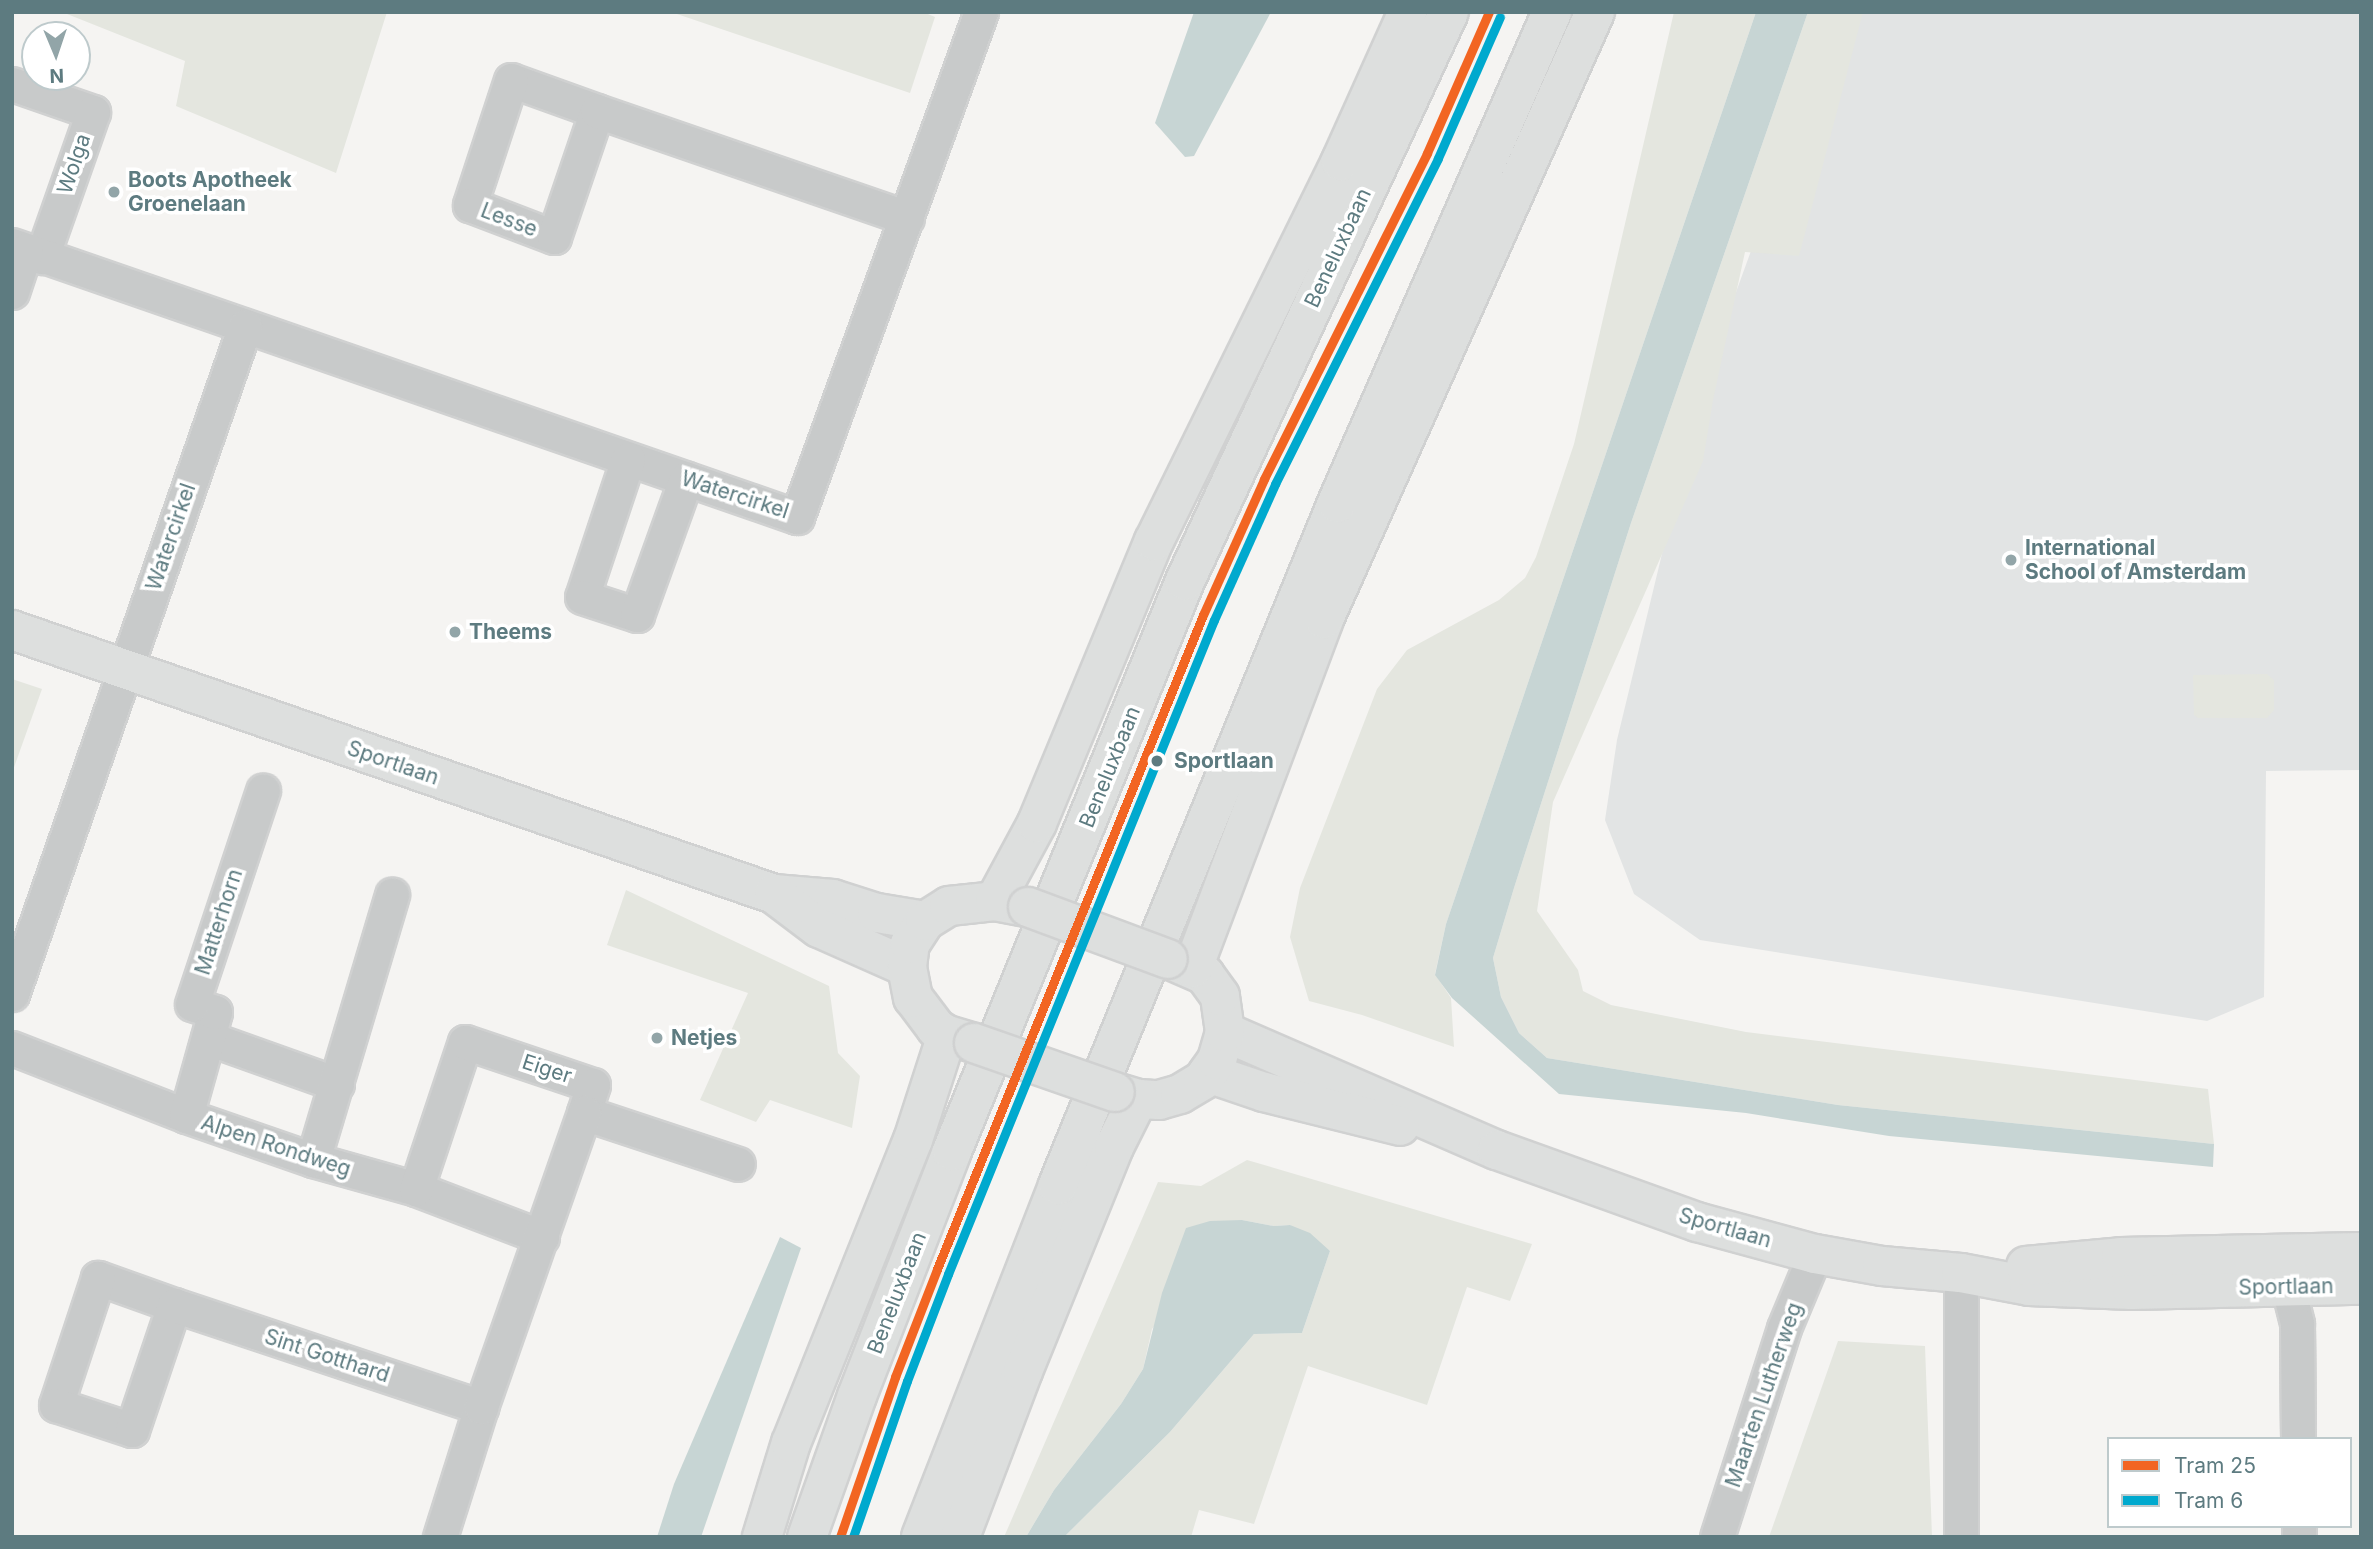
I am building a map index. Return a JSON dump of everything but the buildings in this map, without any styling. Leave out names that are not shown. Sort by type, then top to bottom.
[{"type":"main road","points":[[1012,904],[1037,823],[1153,541],[1341,161],[1408,12]]},
{"type":"main road","name":"Beneluxbaan","points":[[807,1537],[953,1151],[1185,581],[1449,12]]},
{"type":"main road","points":[[921,1537],[1058,1185],[1337,503],[1552,12]]},
{"type":"main road","points":[[1180,964],[1324,619],[1595,12]]},
{"type":"main road","name":"Sportlaan","points":[[12,630],[774,894],[833,899],[877,913],[925,920]]},
{"type":"main road","name":"Sportlaan","points":[[774,894],[819,928],[907,967]]},
{"type":"main road","points":[[1012,904],[1205,975],[1220,996],[1225,1032],[1217,1060],[1203,1080],[1180,1094],[1159,1100],[1126,1095],[960,1039],[936,1028],[913,998],[907,967],[910,944],[925,920],[949,906],[1012,904]]},
{"type":"main road","name":"Sportlaan","points":[[1225,1032],[1497,1150],[1697,1222],[1815,1254],[1882,1266],[1961,1273],[2029,1286],[2132,1290],[2288,1269],[2361,1252]]},
{"type":"main road","points":[[762,1537],[791,1443],[913,1140],[960,1039]]},
{"type":"main road","name":"Sportlaan","points":[[1208,1073],[1264,1092],[1497,1150]]},
{"type":"main road","points":[[960,1537],[1023,1371],[1114,1147],[1126,1095]]},
{"type":"main road","name":"Sportlaan","points":[[2288,1269],[2361,1285]]},
{"type":"street","name":"Watercirkel","points":[[27,251],[797,517],[981,12]]},
{"type":"street","name":"Lesse","points":[[597,111],[554,237],[470,205],[511,80],[907,218]]},
{"type":"street","name":"Wolga","points":[[12,84],[93,112],[27,251]]},
{"type":"street","points":[[12,292],[27,251]]},
{"type":"street","name":"Watercirkel","points":[[125,670],[245,326]]},
{"type":"street","points":[[628,459],[582,597],[638,615],[685,479]]},
{"type":"street","points":[[12,994],[125,670]]},
{"type":"street","name":"Matterhorn","points":[[186,1116],[215,1012],[192,1004],[263,790]]},
{"type":"street","points":[[313,1160],[392,895]]},
{"type":"street","points":[[208,1038],[337,1084]]},
{"type":"street","name":"Eiger","points":[[416,1189],[465,1042],[593,1085],[584,1113],[738,1164]]},
{"type":"street","name":"Alpen Rondweg","points":[[12,1048],[186,1116],[313,1160],[416,1189],[542,1237]]},
{"type":"street","points":[[440,1537],[481,1407],[584,1113]]},
{"type":"street","name":"Maarten Lutherweg","points":[[1717,1537],[1784,1328],[1815,1254]]},
{"type":"street","points":[[2288,1269],[2297,1324],[2298,1437]]},
{"type":"street","points":[[1961,1273],[1961,1537]]},
{"type":"street","name":"Sint Gotthard","points":[[174,1305],[132,1430],[56,1405],[98,1278],[481,1407]]},
{"type":"shaded area","points":[[62,12],[387,12],[336,173],[176,106],[185,61],[91,24],[91,21]]},
{"type":"shaded area","points":[[671,12],[923,12],[935,17],[910,93]]},
{"type":"shaded area","points":[[1194,12],[1271,12],[1194,156],[1185,157],[1155,123]]},
{"type":"shaded area","points":[[1674,12],[1756,12],[1446,924],[1435,974],[1451,998],[1454,1047],[1362,1015],[1309,1001],[1290,937],[1300,888],[1377,689],[1407,650],[1499,600],[1525,578],[1536,557],[1574,444]]},
{"type":"shaded area","points":[[1756,12],[1808,12],[1631,523],[1514,888],[1493,958],[1501,997],[1519,1033],[1547,1058],[1838,1105],[2214,1144],[2213,1167],[1889,1136],[1746,1113],[1559,1094],[1452,998],[1435,975],[1446,924]]},
{"type":"shaded area","points":[[1808,12],[1863,12],[1799,256],[1745,252],[1713,400],[1703,461],[1553,802],[1537,911],[1578,970],[1583,991],[1611,1005],[1746,1032],[2208,1089],[2214,1144],[1838,1105],[1547,1058],[1519,1033],[1501,997],[1493,958],[1514,888],[1631,523]]},
{"type":"shaded area","name":"International School of Amsterdam","points":[[1838,12],[2361,12],[2361,770],[2266,771],[2264,997],[2207,1021],[1700,940],[1634,894],[1605,820],[1617,740],[1704,380]]},
{"type":"shaded area","points":[[2267,674],[2274,680],[2274,710],[2267,718],[2198,718],[2194,715],[2193,675]]},
{"type":"shaded area","points":[[12,679],[42,689],[12,773]]},
{"type":"shaded area","points":[[626,890],[829,986],[838,1053],[860,1076],[852,1128],[770,1100],[756,1122],[700,1100],[748,993],[607,945]]},
{"type":"shaded area","points":[[1247,1160],[1532,1244],[1510,1301],[1467,1287],[1427,1405],[1308,1366],[1254,1524],[1199,1510],[1191,1537],[1064,1537],[1170,1432],[1254,1334],[1302,1333],[1330,1251],[1290,1225],[1274,1226],[1242,1220],[1152,1329],[1143,1369],[1121,1404],[1054,1490],[1026,1537],[1004,1537],[1158,1182],[1201,1186]]},
{"type":"shaded area","points":[[1242,1220],[1274,1226],[1290,1225],[1310,1233],[1330,1251],[1302,1333],[1254,1334],[1170,1432],[1064,1537],[1026,1537],[1054,1490],[1121,1404],[1143,1369],[1162,1293],[1186,1228],[1210,1221]]},
{"type":"shaded area","points":[[780,1237],[801,1248],[701,1537],[657,1537],[674,1484]]},
{"type":"shaded area","points":[[1838,1341],[1925,1346],[1932,1537],[1769,1537]]},
{"type":"tram line","name":"25","points":[[840,1537],[895,1377],[937,1269],[1203,615],[1264,479],[1427,153],[1489,12]]},
{"type":"tram line","name":"6","points":[[853,1537],[907,1381],[948,1274],[1214,620],[1275,484],[1438,158],[1500,17]]},
{"type":"place","name":"Boots Apotheek Groenelaan","points":[[114,192]]},
{"type":"place","name":"International School of Amsterdam","points":[[2011,560]]},
{"type":"place","name":"Theems","points":[[455,632]]},
{"type":"place","name":"Sportlaan","points":[[1157,761]]},
{"type":"place","name":"Netjes","points":[[657,1038]]}]
